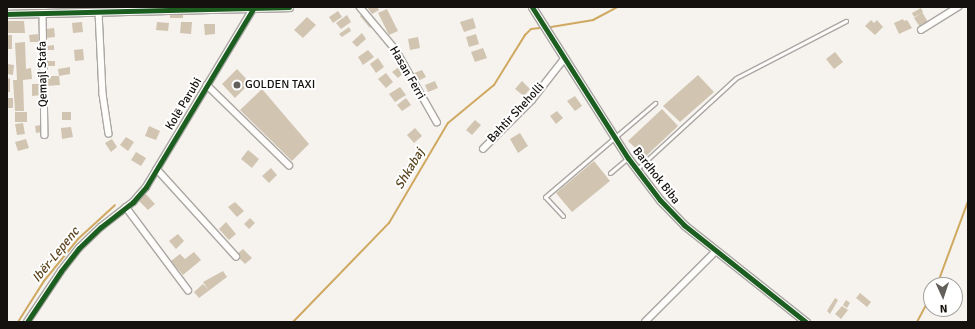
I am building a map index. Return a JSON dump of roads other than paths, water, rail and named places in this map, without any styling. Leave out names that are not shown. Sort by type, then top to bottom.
[{"type":"street","name":"Kolë Parubi","points":[[27,322],[61,271],[79,248],[101,226],[139,195],[157,169],[254,7]]},
{"type":"street","points":[[7,14],[42,13],[59,10],[99,12],[184,8],[289,7]]},
{"type":"street","name":"Hasan Ferri","points":[[360,7],[396,50],[436,122]]},
{"type":"street","name":"Bardhok Biba","points":[[532,7],[636,170],[670,211],[716,251],[806,322]]},
{"type":"street","points":[[921,30],[958,7]]},
{"type":"street","points":[[99,12],[103,94],[109,134]]},
{"type":"street","name":"Qemajl Stafa","points":[[42,13],[45,135]]},
{"type":"street","name":"Bahtir Sheholli","points":[[484,149],[532,100],[564,59]]},
{"type":"street","points":[[207,84],[290,165]]},
{"type":"street","points":[[157,169],[236,256]]},
{"type":"street","points":[[126,207],[188,290]]},
{"type":"street","points":[[645,322],[716,251]]},
{"type":"lane","points":[[636,170],[736,78],[846,21]]},
{"type":"lane","points":[[563,216],[545,197],[616,138],[655,103]]},
{"type":"lane","points":[[610,173],[628,158]]},
{"type":"waterway","name":"Shkabaj","points":[[551,27],[593,20],[617,7]]},
{"type":"waterway","name":"Shkabaj","points":[[293,322],[389,223],[448,123],[494,85],[525,35],[531,29],[540,28]]},
{"type":"waterway","points":[[940,277],[968,201]]},
{"type":"waterway","name":"Ibër-Lepenc","points":[[18,322],[44,281],[78,239],[115,205]]},
{"type":"waterway","points":[[917,322],[923,311]]},
{"type":"place","name":"GOLDEN TAXI","points":[[237,85]]}]
